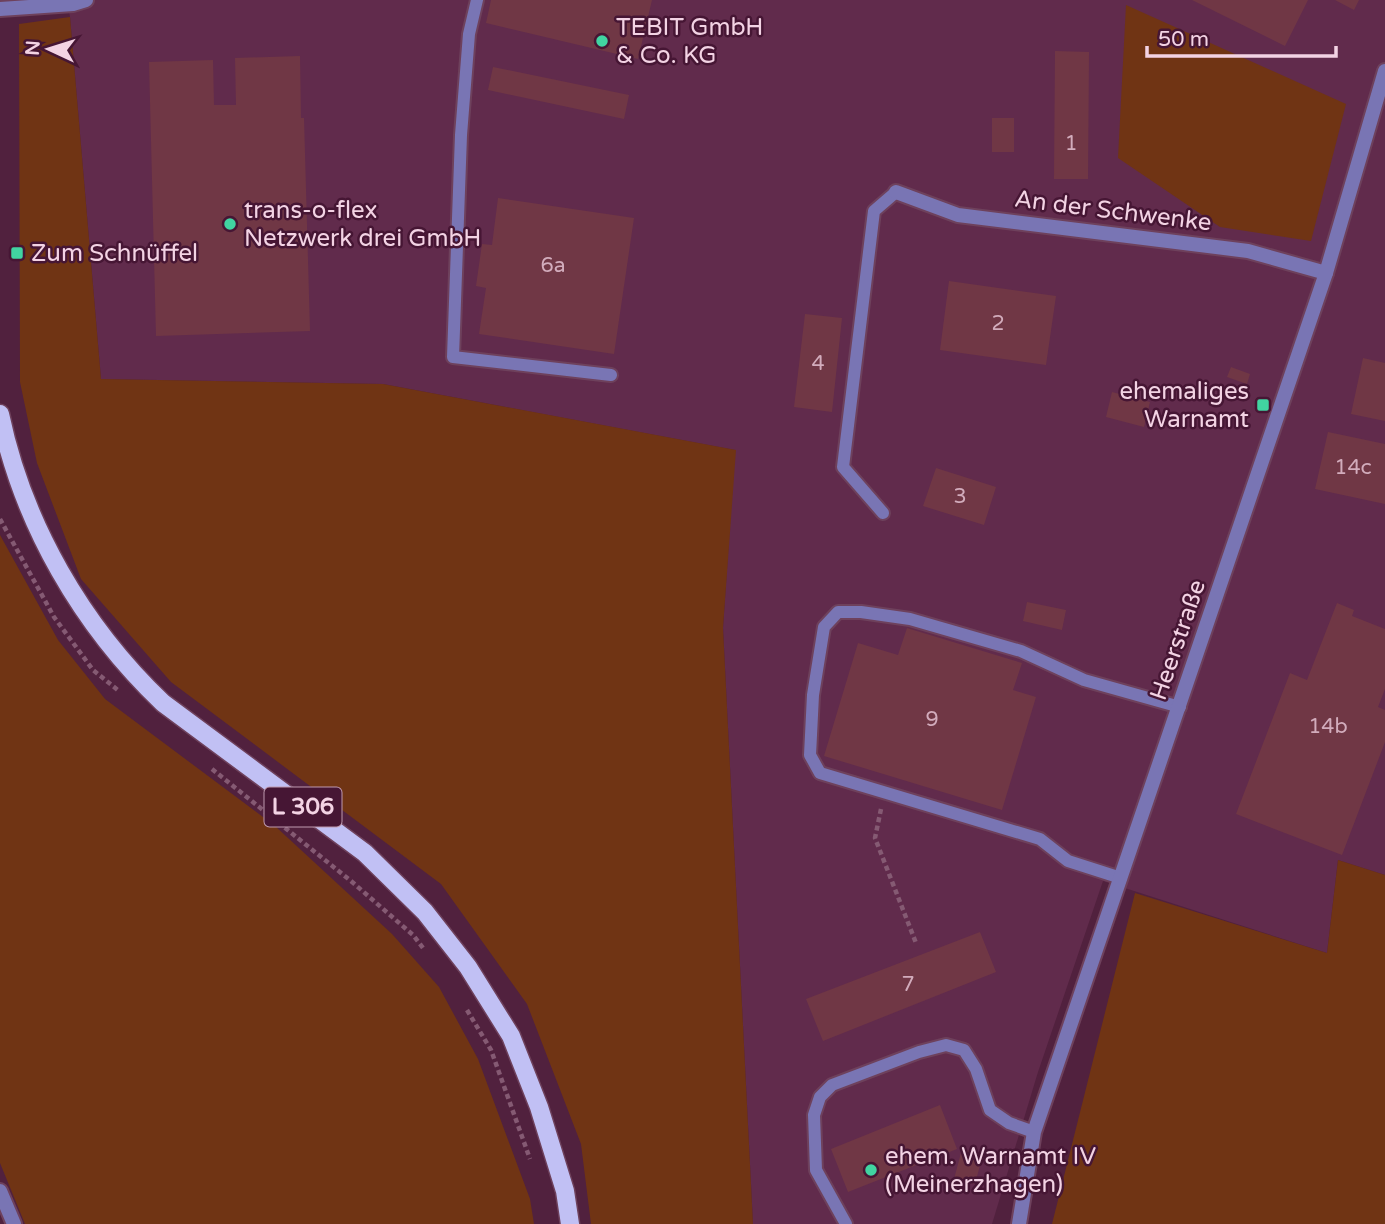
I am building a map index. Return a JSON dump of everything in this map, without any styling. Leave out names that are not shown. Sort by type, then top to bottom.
[{"type":"main road","name":"L 306","points":[[0,417],[21,489],[45,542],[74,597],[135,676],[163,703],[365,853],[425,912],[468,967],[511,1036],[525,1071],[565,1191],[570,1224]]},
{"type":"street","points":[[0,9],[73,4],[86,0]]},
{"type":"street","name":"Heerstraße","points":[[1019,1224],[1034,1132],[1326,273],[1385,71]]},
{"type":"street","name":"An der Schwenke","points":[[896,192],[958,215],[1248,251],[1326,273]]},
{"type":"street","points":[[0,1191],[13,1224]]},
{"type":"lane","points":[[477,0],[469,34],[461,135],[453,357],[611,376]]},
{"type":"lane","points":[[883,513],[843,467],[874,211],[896,192]]},
{"type":"lane","points":[[1121,878],[1068,862],[1040,839],[820,773],[810,755],[813,695],[824,627],[838,612],[861,612],[910,619],[1021,651],[1084,680],[1180,707]]},
{"type":"lane","points":[[846,1224],[816,1170],[814,1115],[820,1097],[832,1085],[919,1052],[946,1045],[964,1050],[976,1069],[990,1110],[1009,1123],[1034,1132]]},
{"type":"path","points":[[0,519],[54,617],[93,670],[128,698]]},
{"type":"path","points":[[210,767],[351,881],[413,935],[430,957]]},
{"type":"path","points":[[885,792],[875,838],[916,943]]},
{"type":"path","points":[[462,1002],[491,1050],[533,1166]]},
{"type":"shaded area","points":[[67,0],[1385,0],[1385,875],[1338,860],[1327,953],[1103,881],[1038,1072],[992,1224],[753,1224],[723,628],[735,450],[383,384],[101,379]]},
{"type":"shaded area","points":[[1126,5],[1346,104],[1311,241],[1220,227],[1118,158]]},
{"type":"shaded area","points":[[70,17],[101,379],[383,384],[736,450],[723,628],[753,1224],[591,1224],[581,1144],[527,1004],[441,884],[171,682],[81,579],[37,463],[20,382],[19,24]]},
{"type":"shaded area","points":[[0,535],[58,640],[105,699],[275,826],[392,934],[439,987],[478,1059],[530,1199],[534,1224],[25,1224],[0,1163]]},
{"type":"shaded area","points":[[1338,860],[1385,875],[1385,1224],[1052,1224],[1135,893],[1327,953]]},
{"type":"building","name":"TEBIT GmbH & Co. KG","points":[[491,0],[652,0],[638,59],[486,23]]},
{"type":"building","points":[[1192,0],[1308,0],[1285,46]]},
{"type":"building","points":[[1335,0],[1359,0],[1354,10]]},
{"type":"building","points":[[1055,51],[1089,52],[1088,179],[1054,179]]},
{"type":"building","name":"trans-o-flex Netzwerk drei GmbH","points":[[300,56],[310,331],[156,336],[149,62],[213,60],[214,105],[236,105],[235,58]]},
{"type":"building","points":[[493,67],[629,95],[624,119],[488,90]]},
{"type":"building","points":[[992,118],[1014,118],[1014,152],[992,152]]},
{"type":"building","points":[[498,198],[634,218],[614,354],[479,334],[486,288],[476,286],[482,244],[492,245]]},
{"type":"building","points":[[949,281],[1056,296],[1046,365],[940,350]]},
{"type":"building","points":[[805,314],[842,318],[832,412],[794,407]]},
{"type":"building","points":[[1363,358],[1385,363],[1385,421],[1351,414]]},
{"type":"building","points":[[1231,367],[1250,374],[1247,384],[1227,377]]},
{"type":"building","points":[[1112,392],[1150,402],[1144,427],[1106,417]]},
{"type":"building","points":[[1328,432],[1385,444],[1385,504],[1315,489]]},
{"type":"building","points":[[936,468],[996,487],[984,525],[923,506]]},
{"type":"building","points":[[1027,602],[1066,610],[1062,630],[1023,621]]},
{"type":"building","points":[[1337,603],[1354,610],[1352,616],[1385,629],[1385,689],[1378,707],[1385,710],[1385,742],[1342,855],[1236,814],[1290,673],[1307,680]]},
{"type":"building","points":[[907,628],[1022,663],[1013,690],[1036,697],[1002,810],[824,756],[858,643],[898,655]]},
{"type":"building","points":[[980,932],[996,972],[823,1041],[806,999]]},
{"type":"building","name":"ehem. Warnamt IV (Meinerzhagen)","points":[[940,1105],[957,1149],[848,1192],[831,1149]]},
{"type":"building","points":[[962,1149],[983,1154],[975,1184],[954,1179]]},
{"type":"place","name":"TEBIT GmbH & Co. KG","points":[[602,41]]},
{"type":"place","name":"trans-o-flex Netzwerk drei GmbH","points":[[230,224]]},
{"type":"place","name":"Zum Schnüffel","points":[[17,253]]},
{"type":"place","name":"ehemaliges Warnamt","points":[[1263,405]]},
{"type":"place","name":"ehem. Warnamt IV (Meinerzhagen)","points":[[871,1170]]}]
